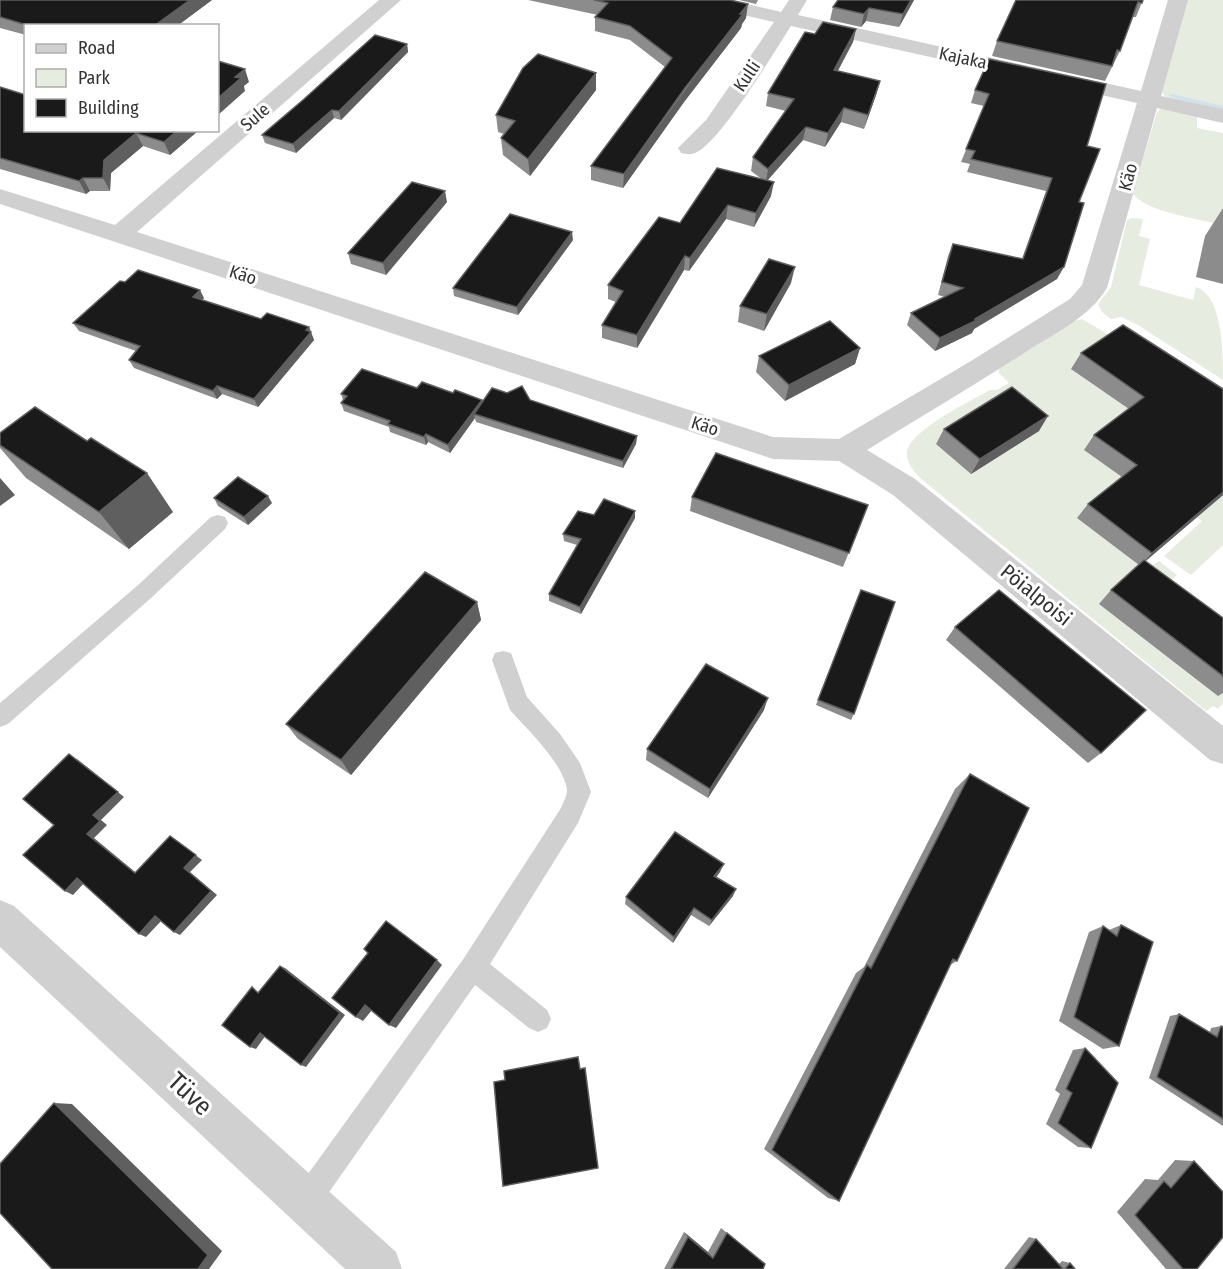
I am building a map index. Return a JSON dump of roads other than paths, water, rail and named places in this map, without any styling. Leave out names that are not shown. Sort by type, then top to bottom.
[{"type":"street","name":"Sule","points":[[120,234],[391,0]]},
{"type":"street","name":"Kajaka","points":[[703,0],[1223,116]]},
{"type":"street","name":"Kulli","points":[[689,148],[714,125],[799,0]]},
{"type":"street","name":"Käo","points":[[0,196],[773,448],[844,450],[981,368],[1078,306],[1089,296],[1094,288],[1107,247],[1178,0]]},
{"type":"street","name":"Pöialpoisi","points":[[844,450],[904,487],[1223,748]]},
{"type":"street","name":"Tüve","points":[[0,920],[305,1202],[360,1263]]},
{"type":"lane","points":[[0,717],[144,592],[218,523]]},
{"type":"lane","points":[[305,1202],[473,967],[570,815],[579,792],[572,771],[552,741],[518,703],[502,660]]},
{"type":"lane","points":[[473,967],[538,1019]]},
{"type":"waterway","points":[[1172,96],[1223,108]]}]
